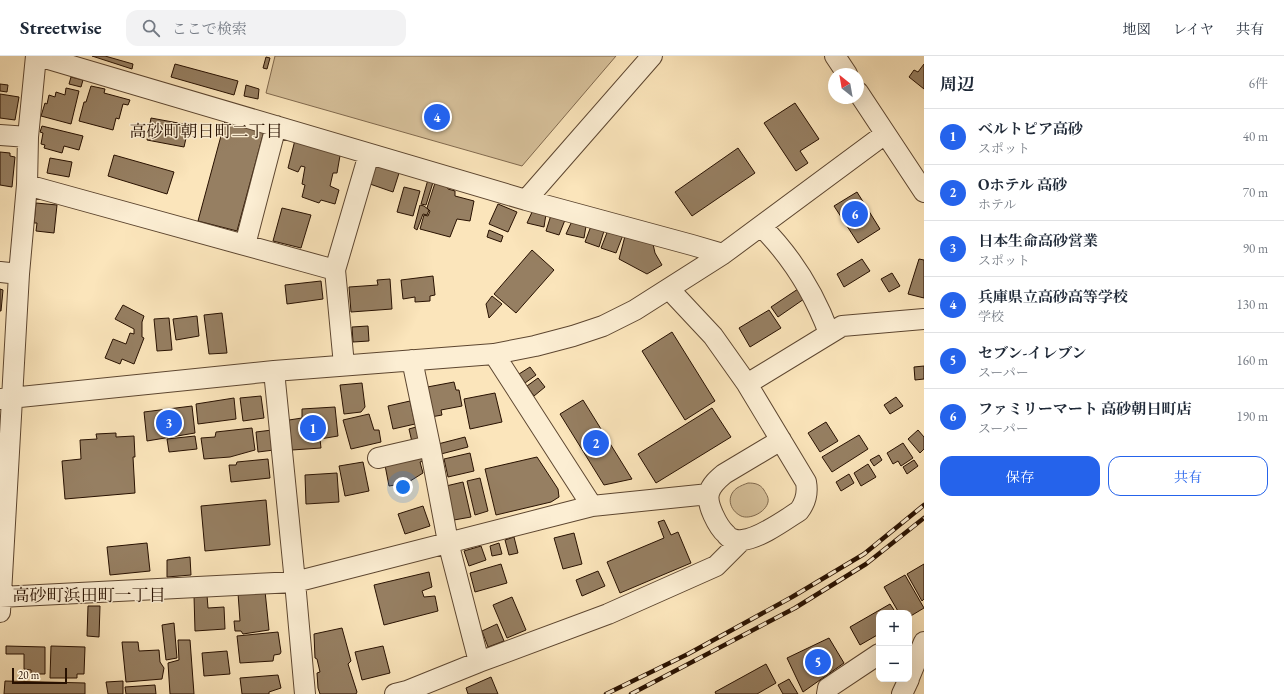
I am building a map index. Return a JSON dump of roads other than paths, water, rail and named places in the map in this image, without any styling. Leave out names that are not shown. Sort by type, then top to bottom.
[{"type":"street","points":[[708,494],[592,506],[295,582],[0,602],[9,273],[27,185],[28,137],[37,56],[526,200],[723,254]]},
{"type":"street","points":[[526,200],[652,56]]},
{"type":"street","points":[[864,101],[885,134],[922,184]]},
{"type":"street","points":[[245,245],[276,126]]},
{"type":"street","points":[[6,398],[274,371],[494,354],[573,336],[603,326],[635,310],[723,254],[885,134]]},
{"type":"street","points":[[0,135],[28,137]]},
{"type":"street","points":[[344,365],[334,270],[369,154]]},
{"type":"street","points":[[27,185],[334,270]]},
{"type":"street","points":[[761,226],[781,248],[805,282],[818,307],[829,334]]},
{"type":"street","points":[[669,288],[713,336],[747,384],[781,440],[806,482],[807,491],[803,505],[799,511],[754,538],[741,541],[729,538],[709,507],[708,494],[717,480],[724,474],[781,440]]},
{"type":"street","points":[[747,384],[842,326],[924,319]]},
{"type":"street","points":[[494,354],[592,506]]},
{"type":"street","points":[[412,360],[448,542],[480,662]]},
{"type":"street","points":[[274,371],[305,694]]},
{"type":"street","points":[[378,458],[430,446]]},
{"type":"street","points":[[395,694],[407,691],[608,614],[716,566],[741,541]]},
{"type":"street","points":[[912,634],[924,628]]},
{"type":"street","points":[[912,672],[924,642]]},
{"type":"street","points":[[827,694],[828,688],[876,656]]},
{"type":"street","points":[[902,694],[908,682]]},
{"type":"railway","points":[[606,694],[688,654],[792,597],[864,554],[924,505]]},
{"type":"railway","points":[[631,694],[795,608],[866,564],[924,518]]},
{"type":"place","name":"兵庫県立高砂高等学校","points":[[437,117]]},
{"type":"place","name":"ファミリーマート 高砂朝日町店","points":[[855,214]]},
{"type":"place","name":"日本生命高砂営業","points":[[169,423]]},
{"type":"place","name":"ベルトピア高砂","points":[[313,428]]},
{"type":"place","name":"Oホテル 高砂","points":[[596,443]]},
{"type":"place","name":"セブン-イレブン","points":[[818,662]]},
{"type":"district","name":"高砂町朝日町二丁目","points":[[206,131]]},
{"type":"district","name":"高砂町浜田町一丁目","points":[[89,595]]}]
